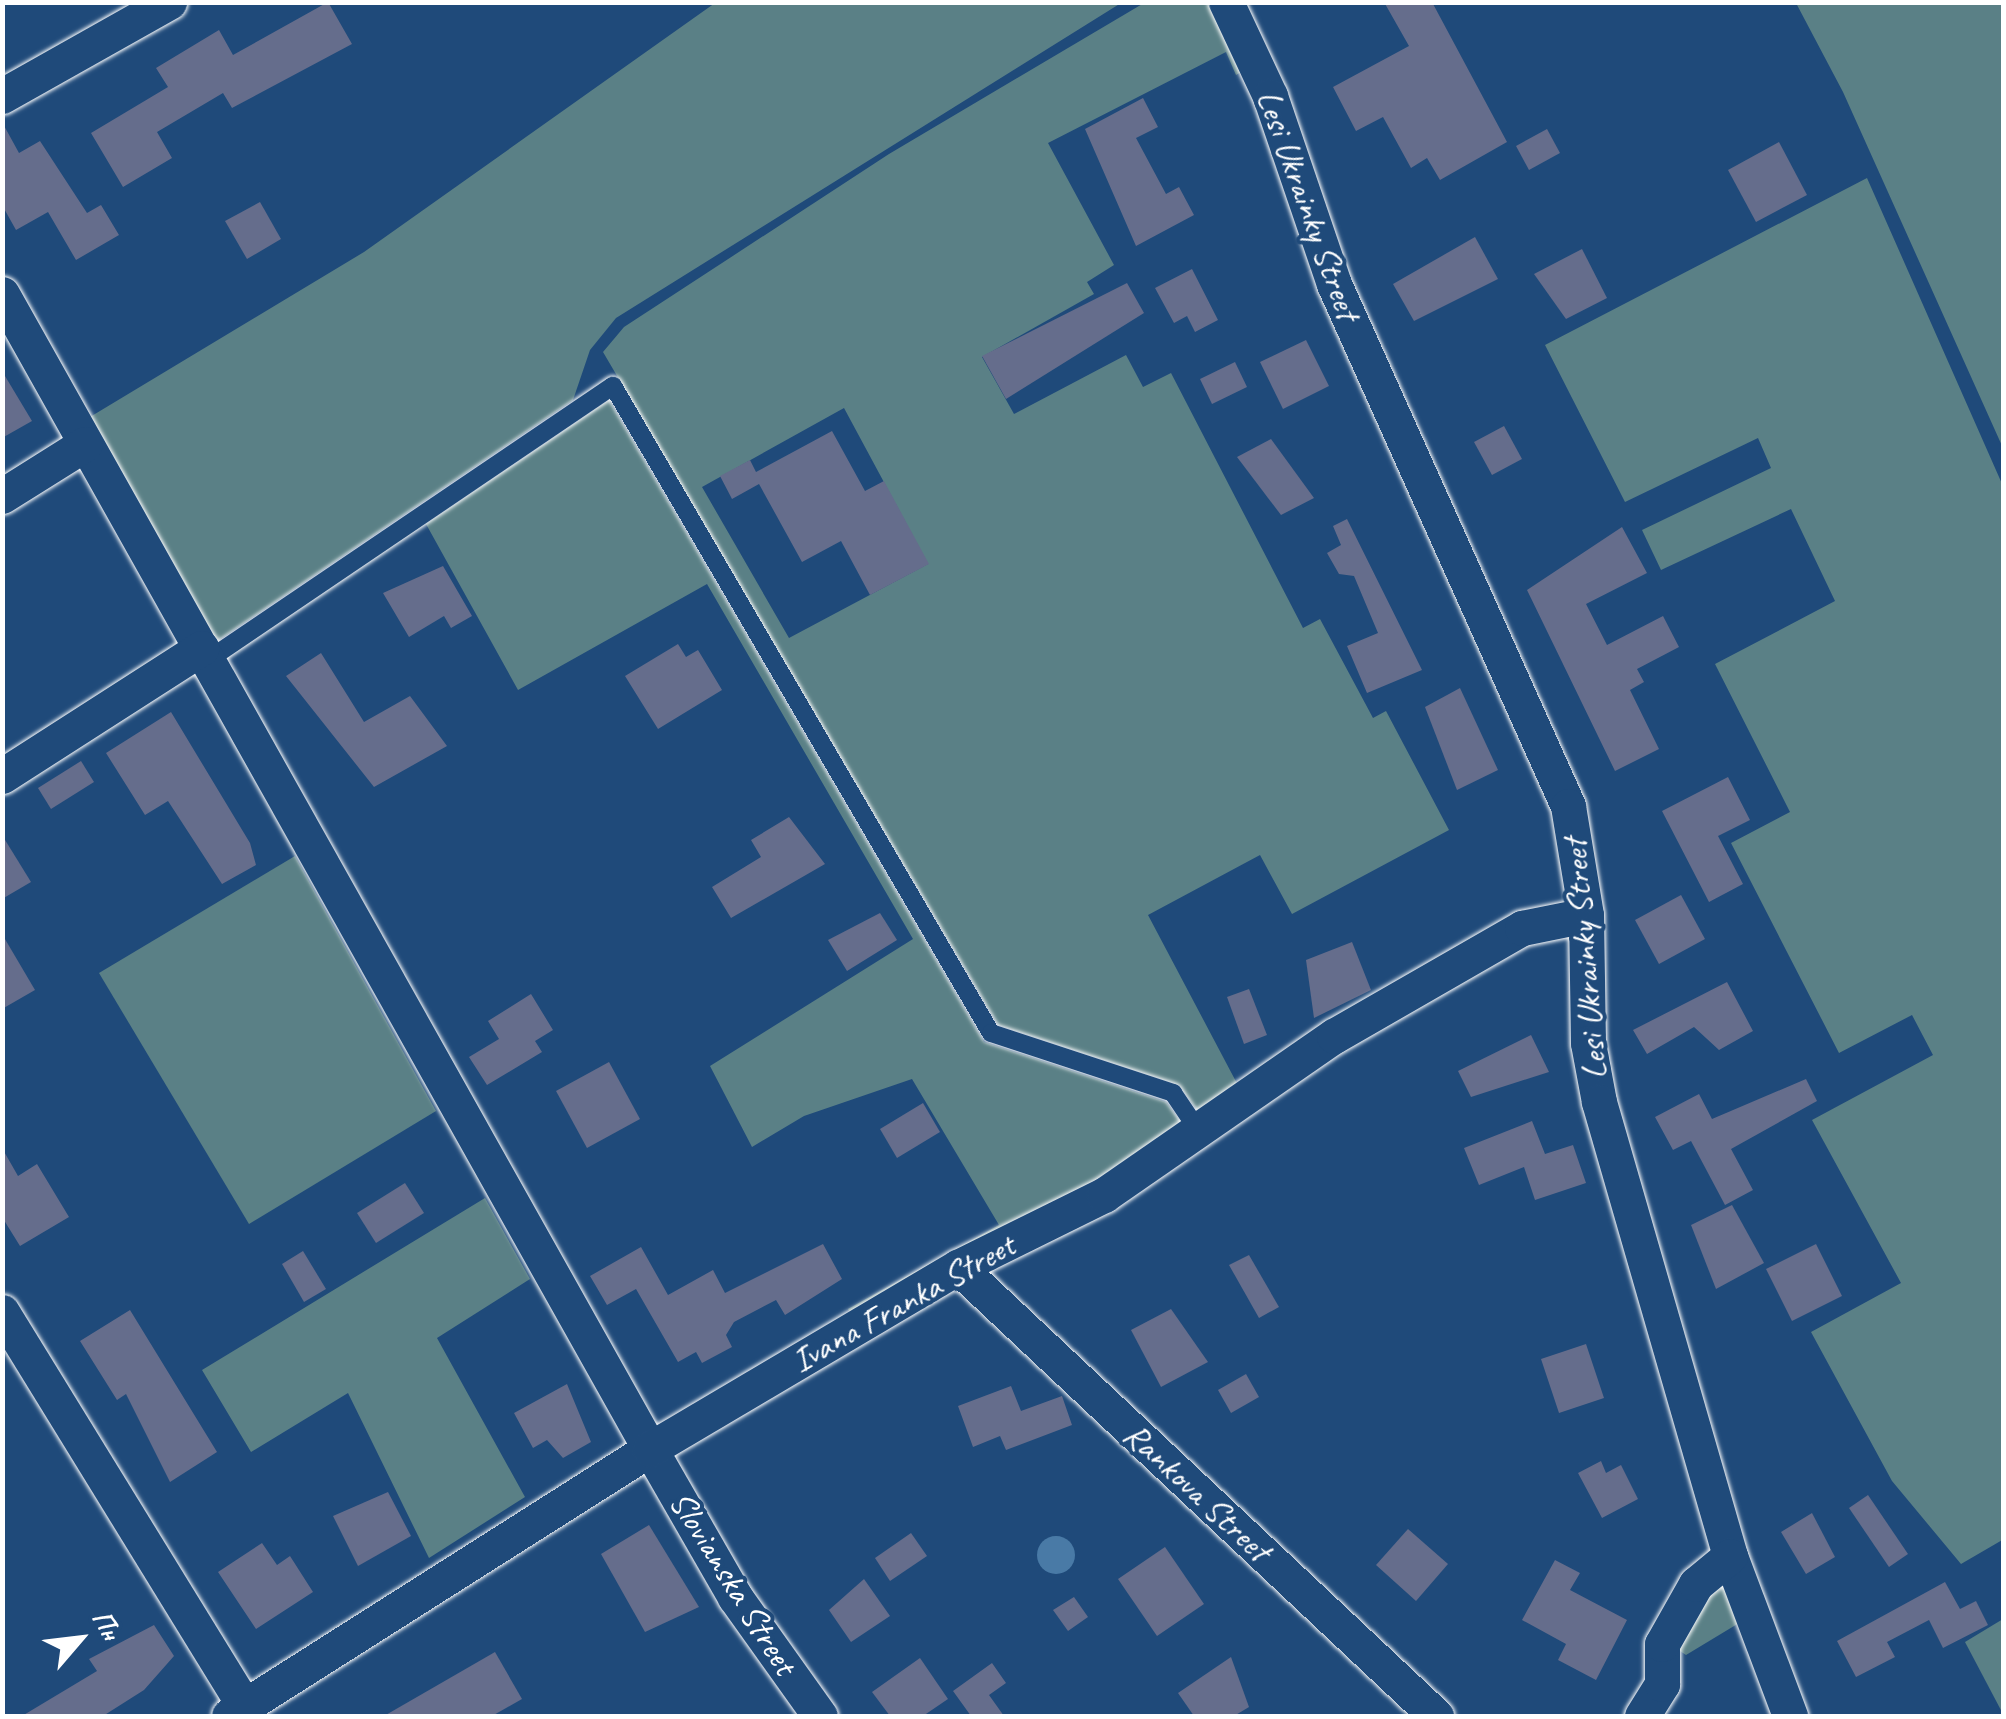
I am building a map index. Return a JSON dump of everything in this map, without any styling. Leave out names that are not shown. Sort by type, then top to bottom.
[{"type":"street","points":[[2,96],[169,2]]},
{"type":"street","name":"Lesi Ukrainky Street","points":[[1226,2],[1270,96],[1341,300],[1568,806],[1586,915],[1588,1043],[1598,1102],[1730,1556],[1790,1716]]},
{"type":"street","name":"Slovianska Street","points":[[2,294],[735,1596],[820,1716]]},
{"type":"street","points":[[2,496],[85,444]]},
{"type":"street","points":[[2,776],[205,654]]},
{"type":"street","name":"Ivana Franka Street","points":[[237,1711],[650,1448],[958,1267],[1104,1195],[1334,1036],[1522,928],[1586,915]]},
{"type":"street","name":"Rankova Street","points":[[958,1267],[1436,1716]]},
{"type":"street","points":[[2,1312],[237,1711]]},
{"type":"street","points":[[1642,1716],[1662,1684],[1662,1644],[1696,1584],[1730,1556]]},
{"type":"lane","points":[[205,654],[612,386],[991,1033],[1173,1094],[1198,1130]]},
{"type":"green space","points":[[715,3],[1121,3],[616,318],[590,350],[573,400],[213,644],[85,420],[364,252]]},
{"type":"green space","points":[[1144,3],[1216,3],[1248,68],[1236,75],[1226,52],[1048,143],[1114,265],[1087,282],[1094,294],[982,357],[1014,414],[1126,355],[1143,387],[1171,373],[1303,628],[1320,619],[1373,718],[1386,711],[1449,830],[1292,914],[1260,855],[1148,915],[1241,1091],[1203,1118],[1179,1085],[998,1025],[603,352],[624,327],[889,154]],"holes":[[[844,408],[928,564],[789,638],[702,487]]]},
{"type":"green space","points":[[1796,3],[2003,3],[2003,448],[1843,92]]},
{"type":"green space","points":[[1867,178],[2003,486],[2004,1539],[1961,1564],[1892,1481],[1811,1332],[1901,1283],[1812,1120],[1933,1055],[1912,1015],[1839,1053],[1731,843],[1790,812],[1715,664],[1835,601],[1791,509],[1661,570],[1642,530],[1771,468],[1758,438],[1625,502],[1545,345]]},
{"type":"green space","points":[[609,400],[984,1042],[1166,1102],[1186,1129],[852,1316],[848,1309],[999,1225],[912,1079],[804,1116],[752,1147],[710,1066],[913,939],[707,584],[518,690],[426,524]]},
{"type":"green space","points":[[295,856],[436,1111],[249,1224],[99,973]]},
{"type":"green space","points":[[485,1198],[530,1279],[437,1338],[525,1497],[429,1558],[348,1393],[251,1452],[202,1370]]},
{"type":"green space","points":[[1720,1582],[1729,1584],[1739,1623],[1686,1655],[1671,1645],[1703,1589]]},
{"type":"green space","points":[[2003,1619],[2003,1714],[1965,1642]]},
{"type":"water","points":[[1056,1536],[1070,1541],[1075,1555],[1070,1569],[1056,1574],[1042,1569],[1037,1555],[1042,1541]]},
{"type":"building","points":[[328,2],[352,44],[232,108],[223,93],[157,132],[172,158],[123,187],[91,133],[168,87],[156,68],[219,30],[233,55]]},
{"type":"building","points":[[1384,2],[1432,2],[1507,142],[1440,180],[1427,158],[1411,168],[1383,117],[1356,131],[1333,87],[1409,46]]},
{"type":"building","points":[[1143,98],[1158,127],[1136,138],[1166,194],[1179,187],[1194,215],[1136,246],[1085,129]]},
{"type":"building","points":[[2,122],[19,153],[40,141],[87,213],[101,205],[119,235],[76,260],[48,212],[16,230],[2,205]]},
{"type":"building","points":[[1547,129],[1560,153],[1529,170],[1516,146]]},
{"type":"building","points":[[1779,142],[1807,195],[1756,222],[1728,170]]},
{"type":"building","points":[[260,202],[281,239],[247,259],[225,221]]},
{"type":"building","points":[[1475,237],[1498,279],[1414,321],[1393,284]]},
{"type":"building","points":[[1582,249],[1607,298],[1566,319],[1534,274]]},
{"type":"building","points":[[1192,269],[1218,320],[1195,332],[1187,316],[1174,323],[1155,288]]},
{"type":"building","points":[[1127,283],[1144,313],[1006,399],[982,356]]},
{"type":"building","points":[[1306,340],[1329,386],[1283,409],[1260,362]]},
{"type":"building","points":[[1235,362],[1247,387],[1212,404],[1200,379]]},
{"type":"building","points":[[2,371],[32,421],[2,438]]},
{"type":"building","points":[[1504,426],[1522,459],[1492,475],[1474,442]]},
{"type":"building","points":[[832,431],[865,491],[884,481],[929,564],[870,595],[841,541],[802,562],[759,484],[732,499],[720,476],[750,460],[756,472]]},
{"type":"building","points":[[1271,439],[1314,498],[1281,515],[1237,457]]},
{"type":"building","points":[[1347,519],[1422,670],[1367,693],[1347,646],[1378,633],[1354,576],[1339,574],[1327,553],[1341,545],[1333,526]]},
{"type":"building","points":[[1622,527],[1647,573],[1586,604],[1607,645],[1663,616],[1679,647],[1637,669],[1644,682],[1630,690],[1659,749],[1615,771],[1527,590]]},
{"type":"building","points":[[443,566],[472,616],[451,628],[444,616],[409,637],[383,593]]},
{"type":"building","points":[[678,644],[686,657],[698,650],[722,690],[658,729],[625,676]]},
{"type":"building","points":[[321,653],[364,722],[410,696],[447,746],[374,787],[286,676]]},
{"type":"building","points":[[1460,688],[1498,770],[1457,790],[1425,707]]},
{"type":"building","points":[[171,712],[250,843],[256,865],[222,884],[168,801],[145,815],[106,753]]},
{"type":"building","points":[[81,761],[94,782],[51,809],[38,788]]},
{"type":"building","points":[[1728,777],[1750,820],[1718,836],[1743,884],[1709,902],[1662,811]]},
{"type":"building","points":[[789,817],[825,864],[731,918],[712,887],[761,857],[751,840]]},
{"type":"building","points":[[2,835],[31,882],[2,899]]},
{"type":"building","points":[[1681,895],[1705,939],[1659,964],[1635,920]]},
{"type":"building","points":[[880,913],[897,940],[847,971],[828,940]]},
{"type":"building","points":[[2,934],[35,990],[2,1009]]},
{"type":"building","points":[[1352,942],[1371,990],[1314,1018],[1306,960]]},
{"type":"building","points":[[1727,982],[1753,1031],[1719,1050],[1694,1027],[1647,1054],[1633,1030]]},
{"type":"building","points":[[1249,989],[1267,1035],[1244,1044],[1227,997]]},
{"type":"building","points":[[531,994],[553,1030],[535,1041],[542,1052],[487,1085],[469,1057],[499,1039],[488,1021]]},
{"type":"building","points":[[1531,1035],[1549,1072],[1471,1097],[1458,1071]]},
{"type":"building","points":[[609,1062],[640,1119],[587,1148],[556,1091]]},
{"type":"building","points":[[1806,1079],[1817,1101],[1731,1149],[1753,1190],[1725,1205],[1691,1141],[1673,1150],[1655,1117],[1699,1094],[1712,1119]]},
{"type":"building","points":[[923,1103],[940,1132],[897,1158],[880,1129]]},
{"type":"building","points":[[1532,1121],[1545,1154],[1573,1145],[1586,1183],[1535,1200],[1524,1167],[1479,1185],[1464,1148]]},
{"type":"building","points":[[2,1148],[18,1176],[37,1164],[69,1217],[20,1246],[2,1217]]},
{"type":"building","points":[[405,1183],[424,1213],[376,1243],[357,1213]]},
{"type":"building","points":[[1732,1205],[1764,1263],[1716,1289],[1691,1225]]},
{"type":"building","points":[[823,1244],[842,1279],[785,1315],[776,1300],[734,1322],[726,1335],[732,1347],[702,1363],[696,1352],[678,1362],[636,1289],[607,1305],[590,1276],[641,1247],[668,1295],[713,1270],[725,1293]]},
{"type":"building","points":[[1816,1244],[1842,1296],[1792,1321],[1766,1269]]},
{"type":"building","points":[[303,1251],[326,1289],[304,1302],[282,1264]]},
{"type":"building","points":[[1249,1255],[1279,1307],[1259,1318],[1229,1265]]},
{"type":"building","points":[[1171,1309],[1208,1362],[1161,1387],[1131,1330]]},
{"type":"building","points":[[130,1310],[217,1452],[170,1482],[126,1394],[117,1400],[80,1341]]},
{"type":"building","points":[[1586,1344],[1604,1398],[1559,1413],[1541,1359]]},
{"type":"building","points":[[1246,1374],[1259,1397],[1231,1413],[1218,1390]]},
{"type":"building","points":[[567,1384],[591,1442],[563,1458],[547,1440],[533,1448],[514,1413]]},
{"type":"building","points":[[1011,1386],[1021,1411],[1062,1396],[1072,1425],[1006,1450],[1000,1436],[973,1447],[958,1406]]},
{"type":"building","points":[[1601,1461],[1606,1473],[1621,1465],[1638,1499],[1602,1518],[1578,1473]]},
{"type":"building","points":[[388,1492],[411,1536],[358,1566],[333,1516]]},
{"type":"building","points":[[1868,1495],[1908,1554],[1889,1567],[1849,1508]]},
{"type":"building","points":[[1812,1513],[1835,1557],[1806,1574],[1781,1532]]},
{"type":"building","points":[[649,1525],[699,1607],[645,1632],[601,1554]]},
{"type":"building","points":[[1408,1529],[1448,1564],[1416,1601],[1376,1565]]},
{"type":"building","points":[[911,1533],[927,1556],[890,1581],[875,1558]]},
{"type":"building","points":[[262,1543],[277,1565],[290,1556],[313,1592],[256,1629],[218,1572]]},
{"type":"building","points":[[1165,1547],[1204,1604],[1157,1636],[1118,1579]]},
{"type":"building","points":[[1555,1560],[1580,1573],[1570,1590],[1627,1620],[1596,1680],[1558,1660],[1566,1644],[1522,1620]]},
{"type":"building","points":[[864,1579],[890,1616],[851,1642],[829,1610]]},
{"type":"building","points":[[1945,1582],[1960,1609],[1976,1601],[1988,1625],[1943,1648],[1929,1620],[1887,1642],[1895,1657],[1856,1677],[1837,1641]]},
{"type":"building","points":[[1074,1597],[1088,1617],[1068,1631],[1053,1610]]},
{"type":"building","points":[[154,1625],[174,1656],[144,1690],[103,1716],[22,1716],[97,1671],[89,1659]]},
{"type":"building","points":[[495,1652],[522,1699],[492,1716],[384,1716]]},
{"type":"building","points":[[1231,1657],[1249,1707],[1234,1716],[1194,1716],[1178,1693]]},
{"type":"building","points":[[920,1658],[948,1699],[923,1716],[890,1716],[872,1692]]},
{"type":"building","points":[[992,1663],[1006,1683],[989,1695],[1004,1716],[971,1716],[953,1691]]}]
